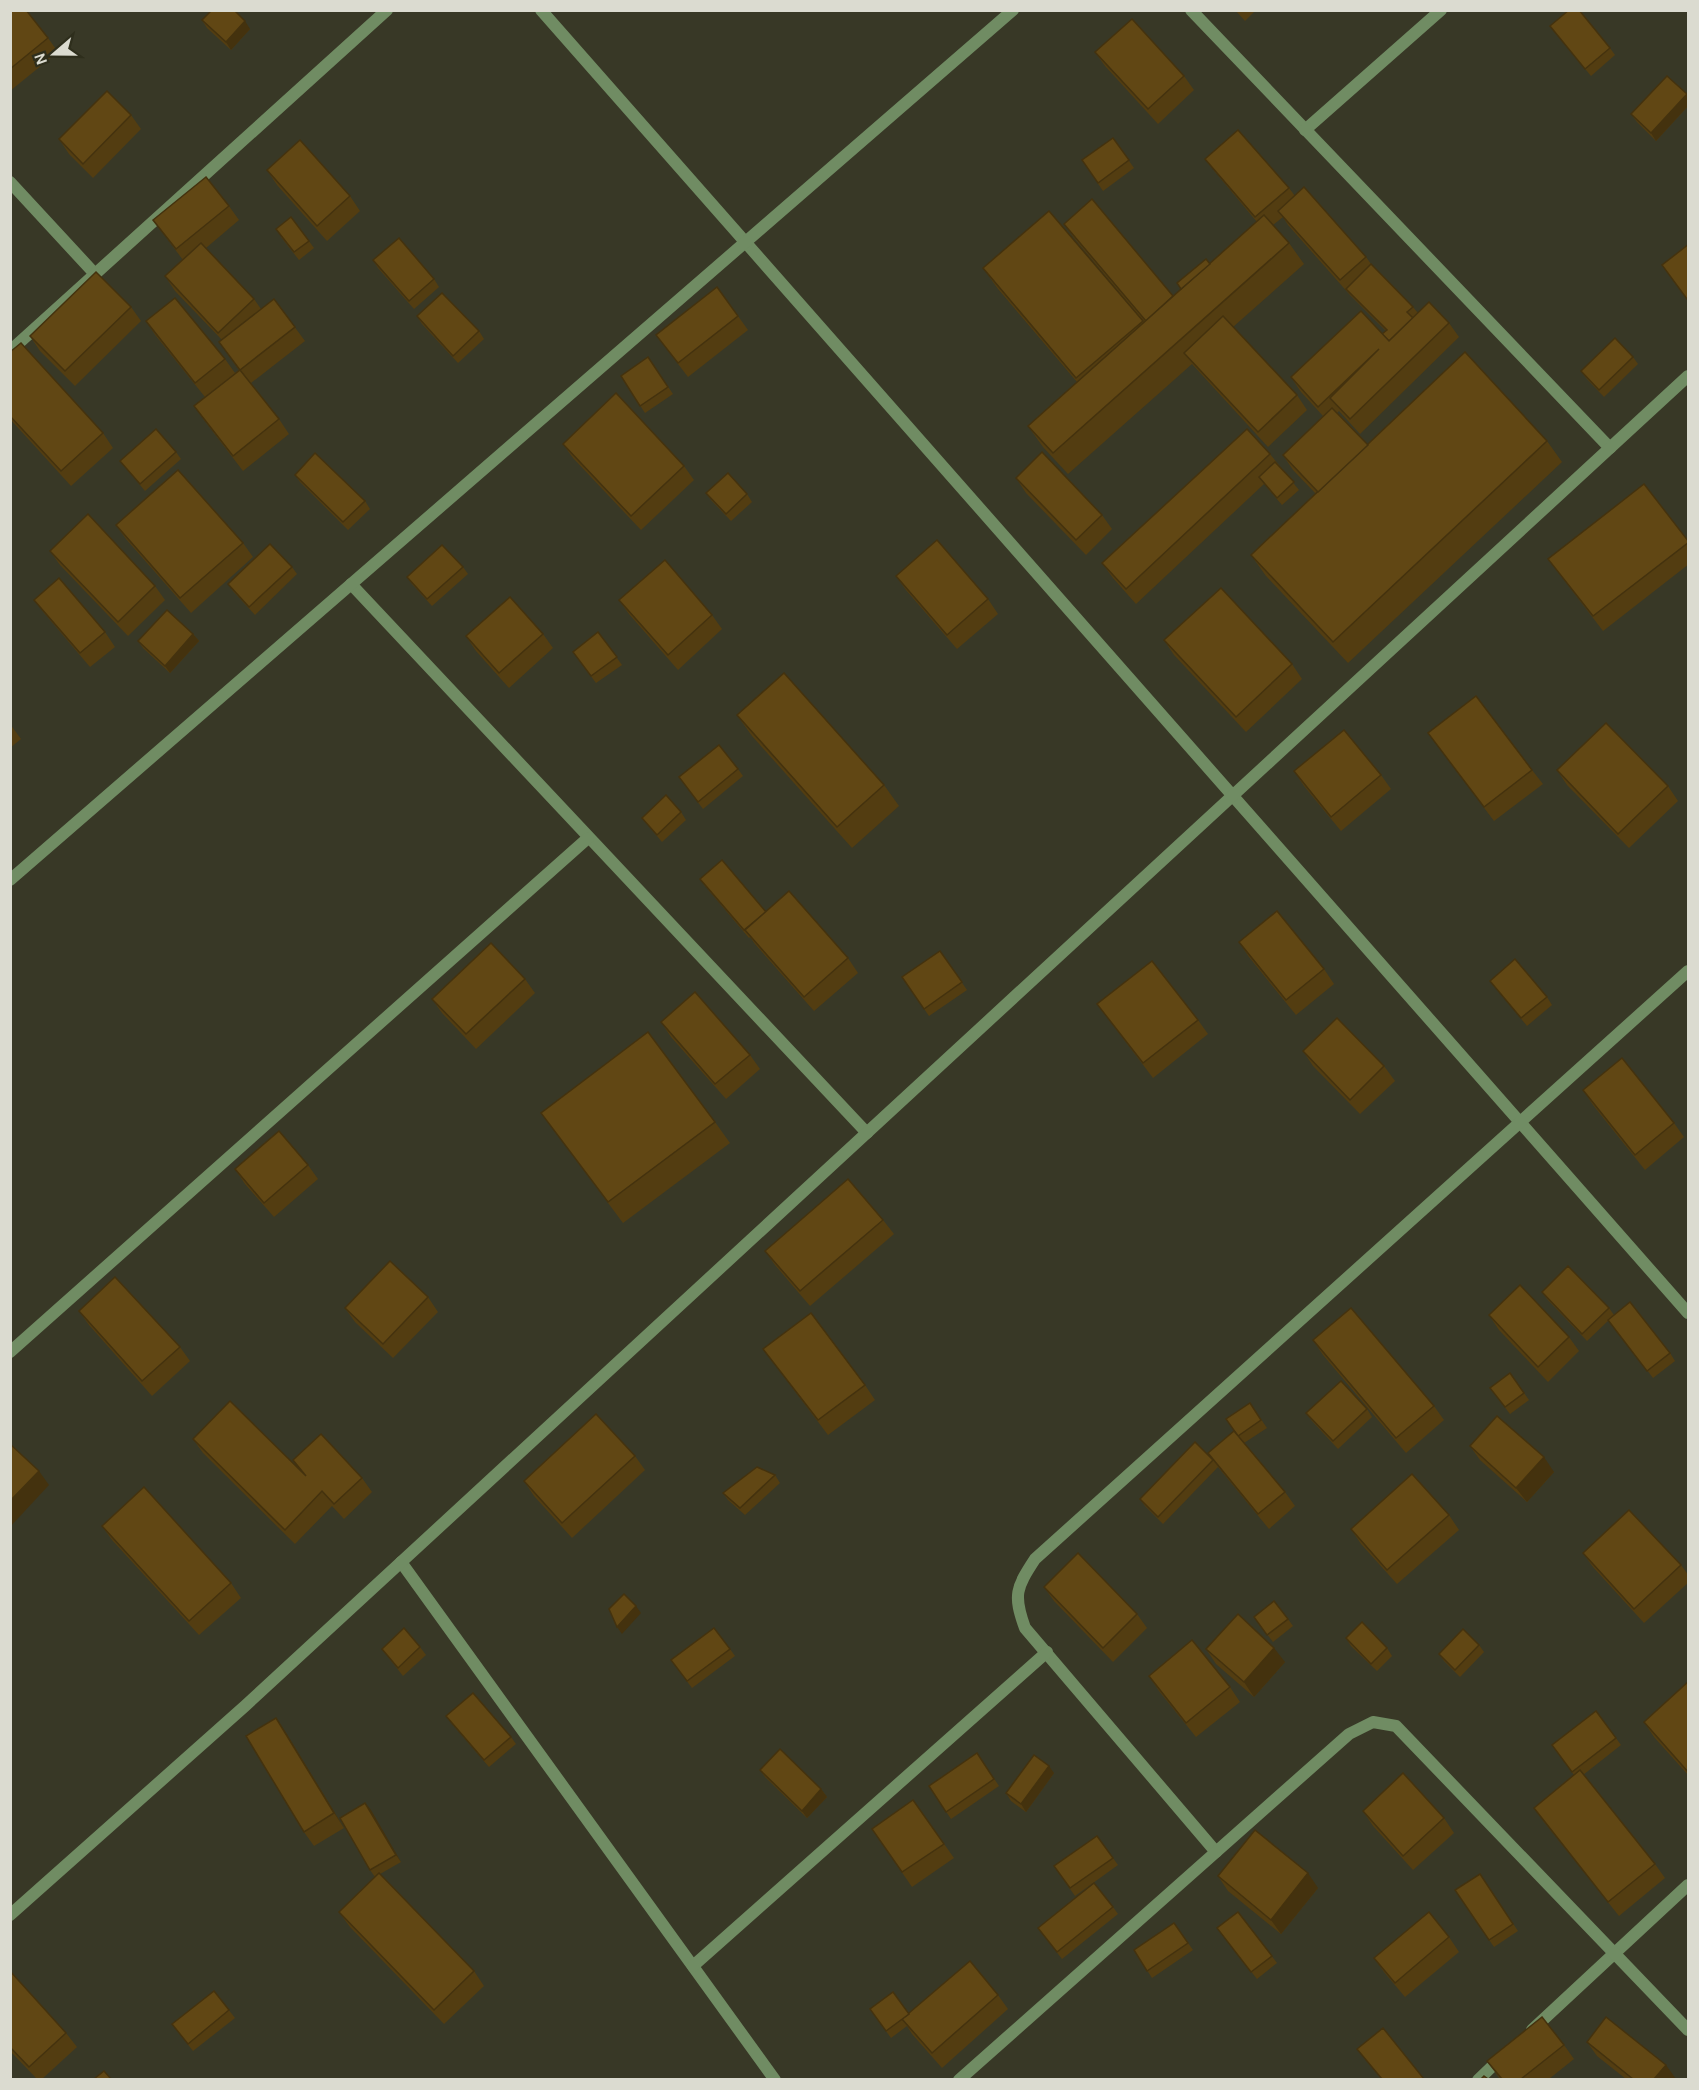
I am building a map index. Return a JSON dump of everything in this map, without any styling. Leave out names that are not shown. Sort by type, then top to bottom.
[{"type":"street","points":[[10,351],[387,10]]},
{"type":"street","points":[[541,10],[1689,1313]]},
{"type":"street","points":[[10,880],[1012,10]]},
{"type":"street","points":[[1191,10],[1610,448]]},
{"type":"street","points":[[1305,130],[1441,10]]},
{"type":"street","points":[[10,182],[95,274]]},
{"type":"street","points":[[10,1915],[401,1562],[1689,376]]},
{"type":"street","points":[[351,584],[867,1133]]},
{"type":"street","points":[[10,1352],[588,838]]},
{"type":"street","points":[[1216,1852],[1025,1628],[1016,1603],[1022,1580],[1035,1559],[1689,971]]},
{"type":"street","points":[[401,1562],[775,2079]]},
{"type":"street","points":[[693,1966],[1047,1652]]},
{"type":"street","points":[[958,2079],[1349,1734],[1373,1722],[1396,1726],[1689,2030]]},
{"type":"street","points":[[1478,2079],[1689,1885]]},
{"type":"building","points":[[10,10],[26,10],[48,38],[10,69]]},
{"type":"building","points":[[212,10],[234,10],[245,21],[226,42],[202,20]]},
{"type":"building","points":[[1569,10],[1579,10],[1610,48],[1585,69],[1550,26]]},
{"type":"building","points":[[1132,19],[1184,76],[1148,109],[1095,52]]},
{"type":"building","points":[[1667,76],[1687,94],[1651,133],[1631,114]]},
{"type":"building","points":[[107,91],[131,115],[83,164],[59,139]]},
{"type":"building","points":[[1238,130],[1289,188],[1255,217],[1205,159]]},
{"type":"building","points":[[1113,138],[1129,160],[1098,183],[1082,160]]},
{"type":"building","points":[[300,140],[350,196],[317,226],[267,170]]},
{"type":"building","points":[[206,177],[229,206],[176,249],[153,220]]},
{"type":"building","points":[[1304,187],[1366,257],[1340,280],[1278,211]]},
{"type":"building","points":[[1092,199],[1173,296],[1146,321],[1064,224]]},
{"type":"building","points":[[1049,211],[1143,321],[1076,378],[983,268]]},
{"type":"building","points":[[1264,215],[1289,243],[1053,453],[1028,426]]},
{"type":"building","points":[[291,217],[309,241],[294,252],[276,229]]},
{"type":"building","points":[[399,238],[434,279],[409,301],[373,260]]},
{"type":"building","points":[[201,243],[254,299],[218,333],[165,276]]},
{"type":"building","points":[[1689,244],[1689,298],[1687,299],[1662,265]]},
{"type":"building","points":[[1206,259],[1210,264],[1181,289],[1177,283]]},
{"type":"building","points":[[1371,264],[1413,307],[1407,312],[1413,318],[1389,341],[1382,334],[1387,330],[1346,289]]},
{"type":"building","points":[[96,272],[131,307],[65,371],[30,336]]},
{"type":"building","points":[[717,287],[738,316],[678,363],[656,335]]},
{"type":"building","points":[[442,293],[479,331],[453,356],[417,316]]},
{"type":"building","points":[[175,298],[225,359],[195,383],[146,321]]},
{"type":"building","points":[[274,299],[295,327],[240,370],[219,342]]},
{"type":"building","points":[[1429,302],[1449,323],[1350,419],[1330,398],[1379,349],[1318,407],[1291,377],[1361,311],[1389,341]]},
{"type":"building","points":[[1223,316],[1297,395],[1258,432],[1184,353]]},
{"type":"building","points":[[1615,338],[1633,357],[1599,390],[1581,371]]},
{"type":"building","points":[[21,343],[103,433],[61,471],[10,416],[10,352]]},
{"type":"building","points":[[1465,352],[1547,441],[1333,642],[1251,555]]},
{"type":"building","points":[[648,357],[668,387],[640,406],[621,376]]},
{"type":"building","points":[[240,370],[279,419],[233,456],[194,406]]},
{"type":"building","points":[[616,393],[684,466],[631,516],[563,444]]},
{"type":"building","points":[[1332,408],[1368,445],[1318,492],[1283,455]]},
{"type":"building","points":[[156,429],[176,452],[140,484],[120,461]]},
{"type":"building","points":[[1247,429],[1270,454],[1126,589],[1102,563]]},
{"type":"building","points":[[1042,452],[1102,515],[1076,540],[1016,478]]},
{"type":"building","points":[[315,453],[365,501],[343,522],[295,475]]},
{"type":"building","points":[[1275,462],[1294,482],[1277,498],[1259,477]]},
{"type":"building","points":[[178,470],[243,543],[180,598],[116,525]]},
{"type":"building","points":[[728,473],[747,494],[726,514],[706,493]]},
{"type":"building","points":[[1644,484],[1689,542],[1593,616],[1548,559]]},
{"type":"building","points":[[88,514],[155,586],[118,622],[50,551]]},
{"type":"building","points":[[937,540],[988,599],[947,635],[896,576]]},
{"type":"building","points":[[270,544],[292,567],[249,607],[228,584]]},
{"type":"building","points":[[442,545],[463,567],[427,599],[407,577]]},
{"type":"building","points":[[665,560],[712,615],[668,655],[619,600]]},
{"type":"building","points":[[59,578],[105,632],[80,653],[34,600]]},
{"type":"building","points":[[1221,588],[1292,664],[1236,717],[1164,640]]},
{"type":"building","points":[[510,597],[543,634],[499,673],[466,636]]},
{"type":"building","points":[[167,610],[193,634],[165,666],[138,641]]},
{"type":"building","points":[[598,632],[617,657],[591,676],[573,652]]},
{"type":"building","points":[[784,673],[884,785],[837,827],[737,715]]},
{"type":"building","points":[[1476,696],[1532,770],[1484,807],[1428,733]]},
{"type":"building","points":[[1606,723],[1668,786],[1618,834],[1557,770]]},
{"type":"building","points":[[1344,730],[1381,775],[1331,817],[1294,771]]},
{"type":"building","points":[[719,745],[738,769],[698,802],[679,777]]},
{"type":"building","points":[[666,795],[681,812],[657,835],[642,818]]},
{"type":"building","points":[[722,860],[766,912],[744,930],[700,879]]},
{"type":"building","points":[[789,891],[848,958],[804,997],[745,930]]},
{"type":"building","points":[[1277,911],[1324,969],[1286,1000],[1239,942]]},
{"type":"building","points":[[491,943],[525,979],[466,1034],[432,999]]},
{"type":"building","points":[[940,951],[962,982],[924,1009],[902,977]]},
{"type":"building","points":[[1515,959],[1547,997],[1521,1018],[1490,981]]},
{"type":"building","points":[[1152,961],[1198,1020],[1143,1063],[1097,1004]]},
{"type":"building","points":[[695,992],[750,1055],[715,1084],[661,1022]]},
{"type":"building","points":[[1337,1018],[1384,1066],[1350,1100],[1303,1051]]},
{"type":"building","points":[[648,1032],[715,1122],[608,1202],[541,1113]]},
{"type":"building","points":[[1622,1058],[1674,1123],[1635,1155],[1583,1090]]},
{"type":"building","points":[[279,1131],[308,1165],[264,1203],[235,1169]]},
{"type":"building","points":[[848,1179],[883,1220],[800,1291],[765,1251]]},
{"type":"building","points":[[390,1261],[428,1297],[383,1344],[345,1308]]},
{"type":"building","points":[[1568,1266],[1609,1308],[1582,1334],[1542,1292]]},
{"type":"building","points":[[115,1277],[180,1347],[142,1381],[79,1311]]},
{"type":"building","points":[[1520,1285],[1569,1337],[1538,1367],[1489,1315]]},
{"type":"building","points":[[1630,1302],[1670,1353],[1647,1371],[1608,1320]]},
{"type":"building","points":[[1351,1308],[1434,1406],[1396,1438],[1313,1340]]},
{"type":"building","points":[[811,1313],[865,1385],[818,1420],[763,1349]]},
{"type":"building","points":[[1510,1373],[1524,1393],[1505,1407],[1490,1388]]},
{"type":"building","points":[[1341,1381],[1367,1409],[1333,1441],[1306,1413]]},
{"type":"building","points":[[230,1401],[306,1476],[293,1460],[321,1434],[362,1478],[334,1504],[322,1491],[285,1530],[193,1439]]},
{"type":"building","points":[[1250,1403],[1261,1420],[1238,1436],[1226,1419]]},
{"type":"building","points":[[596,1414],[635,1456],[562,1523],[524,1481]]},
{"type":"building","points":[[1497,1416],[1544,1457],[1516,1488],[1470,1446]]},
{"type":"building","points":[[1234,1431],[1285,1492],[1258,1514],[1208,1453]]},
{"type":"building","points":[[1195,1442],[1213,1460],[1158,1517],[1140,1499]]},
{"type":"building","points":[[10,1444],[39,1471],[10,1501]]},
{"type":"building","points":[[757,1467],[775,1475],[740,1508],[723,1493]]},
{"type":"building","points":[[1412,1474],[1449,1515],[1387,1570],[1351,1529]]},
{"type":"building","points":[[144,1487],[231,1583],[189,1621],[102,1526]]},
{"type":"building","points":[[1629,1510],[1681,1565],[1634,1609],[1583,1553]]},
{"type":"building","points":[[1078,1553],[1137,1614],[1103,1648],[1044,1587]]},
{"type":"building","points":[[624,1594],[636,1606],[617,1627],[609,1609]]},
{"type":"building","points":[[1274,1601],[1288,1619],[1267,1635],[1254,1617]]},
{"type":"building","points":[[1238,1614],[1274,1648],[1244,1682],[1206,1649]]},
{"type":"building","points":[[1362,1622],[1387,1648],[1371,1664],[1346,1638]]},
{"type":"building","points":[[404,1628],[420,1647],[398,1668],[382,1649]]},
{"type":"building","points":[[714,1628],[730,1649],[687,1681],[671,1660]]},
{"type":"building","points":[[1463,1629],[1479,1645],[1455,1670],[1439,1654]]},
{"type":"building","points":[[1192,1640],[1230,1687],[1186,1723],[1149,1676]]},
{"type":"building","points":[[1689,1681],[1689,1773],[1644,1722]]},
{"type":"building","points":[[473,1693],[511,1737],[484,1760],[446,1716]]},
{"type":"building","points":[[1596,1711],[1616,1738],[1572,1772],[1552,1745]]},
{"type":"building","points":[[276,1718],[334,1813],[304,1832],[246,1736]]},
{"type":"building","points":[[780,1749],[821,1789],[802,1811],[760,1770]]},
{"type":"building","points":[[977,1753],[994,1779],[946,1812],[929,1786]]},
{"type":"building","points":[[1034,1755],[1049,1766],[1021,1804],[1006,1793]]},
{"type":"building","points":[[1580,1770],[1655,1864],[1608,1902],[1534,1808]]},
{"type":"building","points":[[1403,1773],[1444,1818],[1403,1856],[1363,1811]]},
{"type":"building","points":[[913,1800],[944,1844],[902,1872],[872,1829]]},
{"type":"building","points":[[365,1803],[396,1855],[370,1870],[340,1818]]},
{"type":"building","points":[[1255,1830],[1308,1873],[1271,1920],[1218,1876]]},
{"type":"building","points":[[1097,1836],[1113,1858],[1070,1888],[1054,1866]]},
{"type":"building","points":[[379,1873],[474,1971],[434,2010],[339,1912]]},
{"type":"building","points":[[1480,1874],[1513,1924],[1489,1940],[1455,1890]]},
{"type":"building","points":[[1094,1883],[1113,1907],[1057,1952],[1038,1928]]},
{"type":"building","points":[[1238,1912],[1272,1956],[1251,1972],[1217,1928]]},
{"type":"building","points":[[1429,1912],[1449,1937],[1395,1983],[1374,1958]]},
{"type":"building","points":[[1174,1923],[1188,1943],[1147,1971],[1134,1950]]},
{"type":"building","points":[[970,1961],[998,1995],[932,2053],[902,2019]]},
{"type":"building","points":[[10,1971],[66,2033],[29,2067],[10,2047]]},
{"type":"building","points":[[214,1991],[229,2010],[188,2044],[172,2024]]},
{"type":"building","points":[[893,1992],[909,2014],[886,2031],[870,2009]]},
{"type":"building","points":[[1542,2017],[1564,2045],[1521,2079],[1502,2079],[1487,2061]]},
{"type":"building","points":[[1606,2017],[1666,2065],[1654,2079],[1633,2079],[1587,2042]]},
{"type":"building","points":[[1383,2028],[1424,2079],[1382,2079],[1357,2049]]},
{"type":"building","points":[[104,2071],[111,2079],[94,2079]]}]
